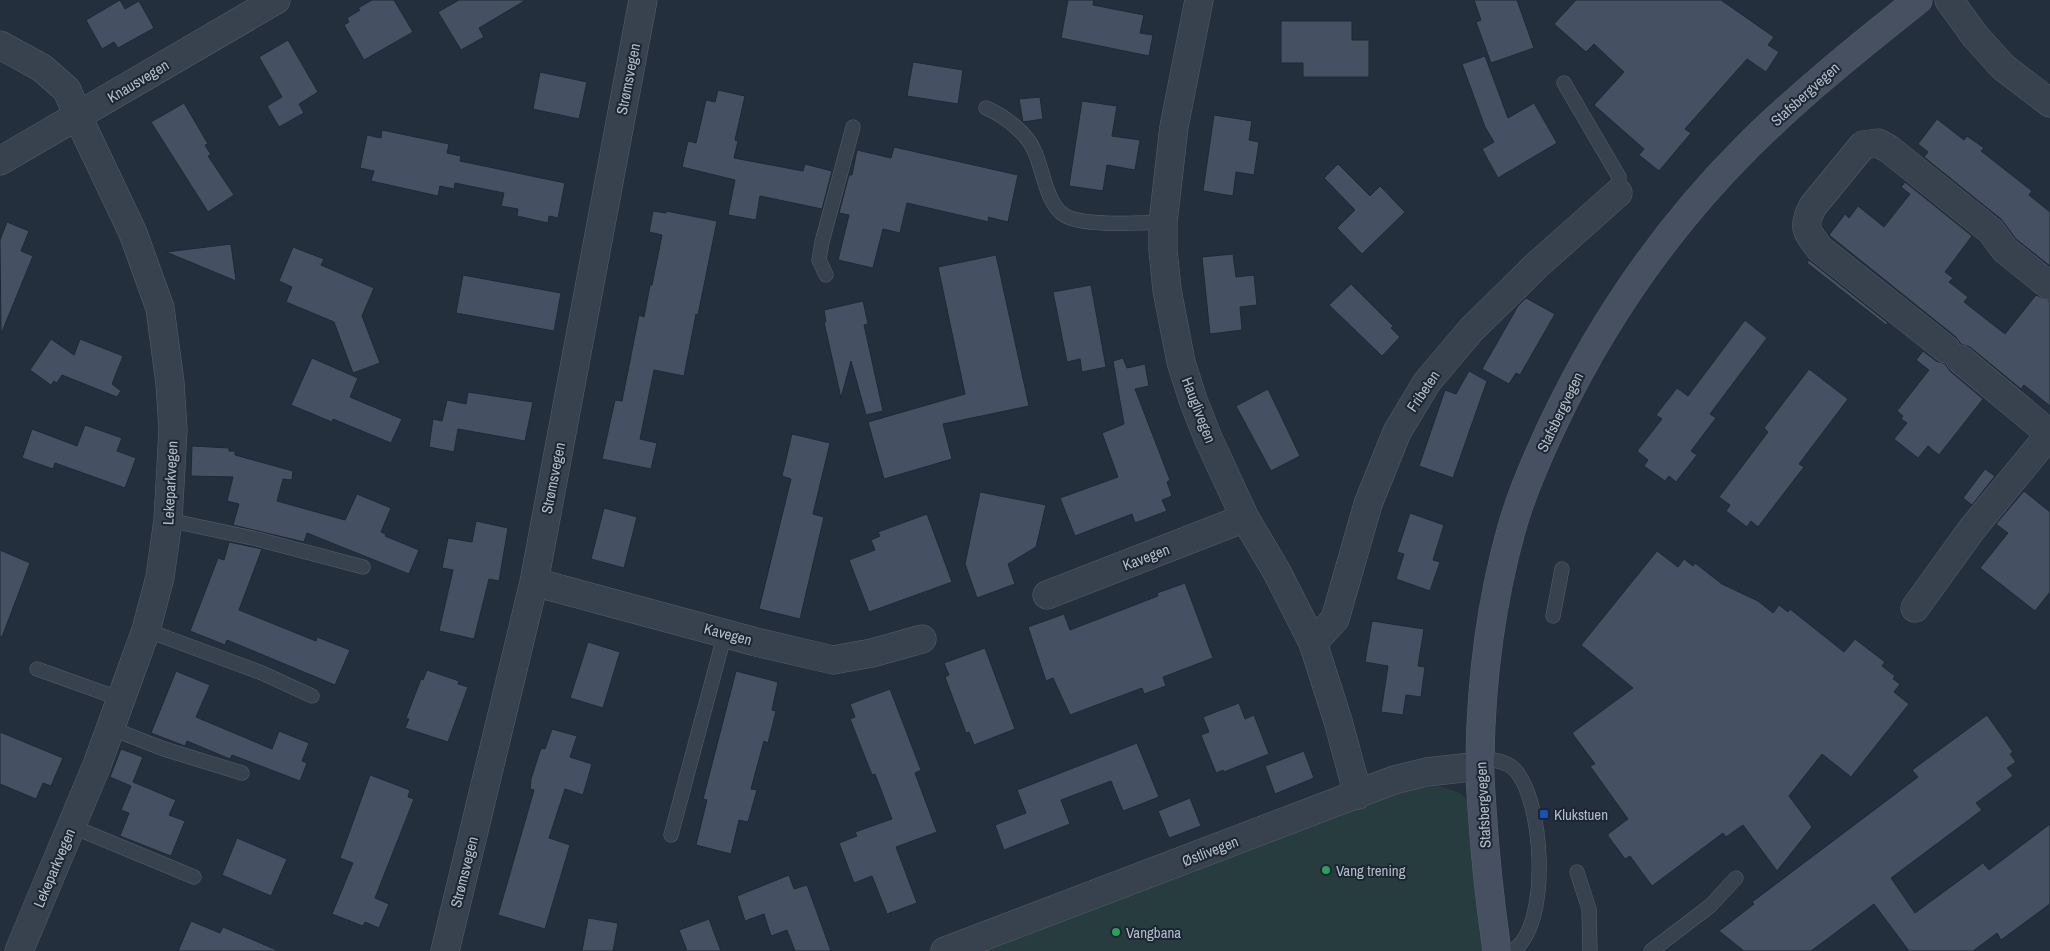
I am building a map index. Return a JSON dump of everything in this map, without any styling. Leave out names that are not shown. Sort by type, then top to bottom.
[{"type":"main road","name":"Stafsbergvegen","points":[[1497,951],[1486,859],[1480,762],[1489,635],[1512,526],[1531,472],[1566,397],[1591,352],[1652,258],[1703,195],[1746,149],[1806,92],[1918,0]]},
{"type":"street","name":"Knausvegen","points":[[0,161],[276,0]]},
{"type":"street","name":"Strømsvegen","points":[[445,951],[534,582],[643,0]]},
{"type":"street","name":"Hauglivegen","points":[[1199,0],[1174,127],[1163,222],[1163,250],[1167,290],[1181,362],[1199,415],[1245,518],[1278,574],[1313,642],[1338,721],[1358,795]]},
{"type":"street","points":[[1949,0],[1975,36],[2003,67],[2050,103]]},
{"type":"street","name":"Lekeparkvegen","points":[[0,45],[42,68],[67,90],[133,232],[160,308],[169,373],[172,430],[168,520],[160,577],[146,630],[71,826],[17,947]]},
{"type":"street","points":[[1915,608],[1972,529],[2050,434],[1953,354],[1820,249],[1808,233],[1806,226],[1807,217],[1813,206],[1863,145],[1878,143],[1991,231],[2005,250],[2050,286]]},
{"type":"street","name":"Fribeten","points":[[1313,642],[1335,619],[1368,504],[1397,432],[1427,382],[1471,330],[1530,271],[1618,193]]},
{"type":"street","name":"Kavegen","points":[[1047,595],[1245,518]]},
{"type":"street","name":"Kavegen","points":[[534,582],[833,660],[872,653],[922,639]]},
{"type":"street","name":"Østlivegen","points":[[944,951],[1394,780],[1480,762]]},
{"type":"lane","points":[[1564,82],[1619,177],[1618,193]]},
{"type":"lane","points":[[986,108],[1001,115],[1034,148],[1049,195],[1064,215],[1081,221],[1163,222]]},
{"type":"lane","points":[[826,275],[818,260],[852,127]]},
{"type":"lane","points":[[168,520],[257,539],[363,567]]},
{"type":"lane","points":[[1553,616],[1562,569]]},
{"type":"lane","points":[[146,630],[262,673],[312,696]]},
{"type":"lane","points":[[671,835],[725,633]]},
{"type":"lane","points":[[36,669],[121,699]]},
{"type":"lane","points":[[110,728],[164,749],[242,773]]},
{"type":"lane","points":[[1480,762],[1497,761],[1512,767],[1526,785],[1534,811],[1538,846],[1538,892],[1531,926],[1512,951]]},
{"type":"lane","points":[[71,826],[194,877]]},
{"type":"lane","points":[[1577,872],[1589,909],[1590,951]]},
{"type":"lane","points":[[1651,951],[1710,906],[1736,878]]},
{"type":"green space","points":[[1439,786],[1460,793],[1471,803],[1478,920],[1483,951],[985,951],[1171,878],[1406,790]]},
{"type":"building","points":[[120,0],[125,9],[139,1],[154,28],[118,48],[114,42],[102,49],[86,20]]},
{"type":"building","points":[[372,0],[394,0],[413,32],[364,60],[344,25],[349,22],[347,18],[360,10],[358,8]]},
{"type":"building","points":[[459,0],[526,0],[479,28],[484,37],[461,50],[438,12]]},
{"type":"building","points":[[1068,0],[1094,0],[1093,5],[1144,15],[1140,33],[1153,35],[1149,56],[1061,38]]},
{"type":"building","points":[[1474,0],[1517,0],[1534,48],[1491,63],[1476,22],[1481,20]]},
{"type":"building","points":[[1576,0],[1721,0],[1774,37],[1768,45],[1779,52],[1766,72],[1747,59],[1685,129],[1691,133],[1659,171],[1639,155],[1644,149],[1594,105],[1624,72],[1594,44],[1586,52],[1554,24]]},
{"type":"building","points":[[1281,21],[1352,21],[1352,40],[1369,40],[1369,77],[1303,77],[1303,63],[1281,63]]},
{"type":"building","points":[[288,40],[318,92],[299,104],[304,113],[279,127],[267,106],[282,97],[259,57]]},
{"type":"building","points":[[1485,56],[1508,118],[1534,103],[1557,143],[1498,178],[1482,149],[1494,142],[1485,127],[1462,64]]},
{"type":"building","points":[[913,62],[963,70],[958,104],[907,96]]},
{"type":"building","points":[[540,72],[587,82],[579,119],[533,109]]},
{"type":"building","points":[[718,90],[745,96],[735,140],[738,141],[734,158],[803,171],[805,164],[832,171],[822,209],[760,196],[756,220],[728,215],[735,180],[682,167],[688,141],[696,143],[706,100],[715,102]]},
{"type":"building","points":[[1040,97],[1043,119],[1023,122],[1019,99]]},
{"type":"building","points":[[1082,101],[1117,106],[1112,136],[1140,140],[1135,170],[1107,165],[1103,191],[1069,186]]},
{"type":"building","points":[[184,103],[208,144],[205,145],[211,155],[208,156],[234,195],[208,212],[151,122]]},
{"type":"building","points":[[1214,115],[1252,121],[1249,140],[1259,142],[1254,175],[1236,172],[1233,196],[1203,191]]},
{"type":"building","points":[[1937,119],[1964,140],[1967,136],[1984,148],[1981,151],[2032,191],[2029,195],[2050,212],[2050,266],[2016,239],[2001,219],[1924,157],[1928,152],[1918,144]]},
{"type":"building","points":[[382,130],[449,144],[447,153],[461,156],[460,161],[565,183],[558,218],[549,216],[548,223],[517,216],[518,209],[501,206],[504,193],[455,183],[454,189],[440,186],[438,196],[371,181],[374,171],[360,168],[367,135],[381,138]]},
{"type":"building","points":[[894,147],[1018,175],[1008,222],[988,217],[989,222],[907,203],[900,233],[883,229],[873,268],[838,260],[849,215],[839,213],[849,175],[852,175],[857,150],[891,158]]},
{"type":"building","points":[[1338,164],[1370,196],[1380,186],[1405,212],[1362,254],[1337,228],[1355,210],[1324,178]]},
{"type":"building","points":[[1905,182],[1972,236],[1945,272],[1953,278],[1949,282],[1968,297],[1964,302],[2005,334],[2036,295],[2050,301],[2050,406],[2024,385],[2021,389],[1970,347],[1961,344],[1956,337],[1829,235],[1845,214],[1849,218],[1858,206],[1884,227],[1910,194],[1901,187]]},
{"type":"building","points":[[653,211],[666,213],[666,211],[717,221],[684,376],[654,370],[640,439],[657,443],[651,469],[602,459],[615,400],[622,401],[639,315],[644,317],[650,285],[652,285],[662,235],[649,232]]},
{"type":"building","points":[[7,222],[29,231],[21,251],[33,256],[1,334],[0,240]]},
{"type":"building","points":[[231,244],[236,281],[166,252]]},
{"type":"building","points":[[293,247],[324,259],[321,265],[374,288],[362,316],[380,363],[353,373],[334,322],[286,302],[292,287],[279,281]]},
{"type":"building","points":[[1233,254],[1236,277],[1254,275],[1257,305],[1240,307],[1242,330],[1210,334],[1202,257]]},
{"type":"building","points":[[996,255],[1029,406],[943,424],[952,459],[884,479],[868,422],[965,394],[938,267]]},
{"type":"building","points":[[1809,260],[1888,323],[1886,325],[1807,263]]},
{"type":"building","points":[[463,275],[561,293],[554,331],[456,313]]},
{"type":"building","points":[[1351,284],[1393,326],[1391,328],[1400,337],[1382,356],[1329,305]]},
{"type":"building","points":[[1091,285],[1106,367],[1082,372],[1080,359],[1067,362],[1053,292]]},
{"type":"building","points":[[1526,298],[1555,314],[1520,375],[1516,373],[1509,384],[1482,369],[1518,306]]},
{"type":"building","points":[[863,301],[868,324],[864,325],[883,411],[866,415],[851,361],[841,398],[824,322],[826,322],[824,310]]},
{"type":"building","points":[[1745,320],[1767,338],[1710,414],[1716,418],[1691,451],[1697,455],[1676,482],[1669,476],[1665,481],[1644,466],[1648,460],[1637,451],[1662,419],[1656,415],[1677,388],[1688,396]]},
{"type":"building","points":[[51,339],[74,355],[80,339],[123,356],[112,384],[121,391],[117,397],[62,375],[57,383],[54,381],[51,385],[30,370]]},
{"type":"building","points":[[1923,351],[1936,361],[1945,364],[1950,371],[1983,399],[1939,455],[1928,446],[1918,458],[1894,439],[1907,423],[1901,419],[1903,416],[1897,411],[1929,370],[1916,360]]},
{"type":"building","points":[[312,358],[358,378],[350,397],[402,419],[391,443],[333,419],[332,422],[291,405]]},
{"type":"building","points":[[1123,358],[1127,368],[1145,364],[1149,386],[1135,389],[1170,480],[1167,482],[1172,496],[1162,500],[1167,511],[1135,523],[1132,514],[1075,536],[1060,498],[1118,477],[1102,433],[1124,424],[1113,361]]},
{"type":"building","points":[[1809,369],[1848,399],[1799,464],[1804,467],[1758,527],[1751,521],[1747,527],[1726,511],[1730,505],[1719,497],[1768,432],[1764,428]]},
{"type":"building","points":[[1469,371],[1487,381],[1453,478],[1419,466],[1445,390],[1456,394]]},
{"type":"building","points":[[1268,389],[1300,456],[1271,471],[1236,406]]},
{"type":"building","points":[[468,392],[533,402],[525,441],[458,429],[454,452],[429,447],[433,419],[442,421],[447,400],[466,404]]},
{"type":"building","points":[[85,425],[122,438],[117,451],[136,458],[125,488],[55,463],[53,469],[22,458],[32,429],[77,446]]},
{"type":"building","points":[[792,434],[830,443],[813,514],[824,517],[800,619],[759,609],[791,479],[782,476]]},
{"type":"building","points":[[192,446],[229,448],[229,451],[235,451],[235,455],[293,471],[292,480],[283,479],[277,501],[345,520],[357,494],[391,508],[381,532],[386,534],[385,536],[419,550],[409,574],[307,533],[304,542],[233,525],[239,504],[227,501],[233,477],[191,476]]},
{"type":"building","points":[[1985,469],[1995,476],[1972,505],[1963,498]]},
{"type":"building","points":[[2024,491],[2050,512],[2050,592],[2035,611],[1980,568],[2008,533],[1996,524]]},
{"type":"building","points":[[980,492],[1046,505],[1036,547],[1008,564],[1015,584],[977,598],[965,564]]},
{"type":"building","points":[[604,508],[637,517],[624,568],[591,559]]},
{"type":"building","points":[[1410,513],[1444,525],[1433,560],[1440,562],[1430,591],[1396,579],[1404,554],[1397,552]]},
{"type":"building","points":[[927,514],[952,582],[869,612],[849,560],[875,550],[871,540],[880,536],[878,532]]},
{"type":"building","points":[[476,521],[508,528],[499,581],[489,579],[474,639],[439,631],[453,570],[442,568],[448,538],[472,542]]},
{"type":"building","points":[[229,542],[262,549],[239,610],[316,641],[317,637],[350,650],[335,685],[227,640],[225,645],[190,631],[218,558],[224,560]]},
{"type":"building","points":[[0,550],[30,563],[2,637],[0,636]]},
{"type":"building","points":[[1657,551],[1678,567],[1684,559],[1693,566],[1695,563],[1722,584],[1758,601],[1773,613],[1779,605],[1788,612],[1790,609],[1844,652],[1855,639],[1885,662],[1882,666],[1895,676],[1893,679],[1900,684],[1894,692],[1909,704],[1851,777],[1822,754],[1789,796],[1812,827],[1777,871],[1743,825],[1726,837],[1723,833],[1652,886],[1630,856],[1625,859],[1608,836],[1608,834],[1628,819],[1590,766],[1595,764],[1572,733],[1633,688],[1581,645]]},
{"type":"building","points":[[1185,583],[1213,658],[1163,677],[1166,686],[1144,694],[1142,688],[1070,715],[1053,678],[1046,681],[1028,627],[1064,614],[1070,630],[1158,596],[1157,593]]},
{"type":"building","points":[[1372,621],[1424,629],[1418,666],[1425,667],[1421,697],[1406,695],[1403,715],[1381,712],[1388,666],[1365,662]]},
{"type":"building","points":[[588,642],[620,652],[603,708],[570,698]]},
{"type":"building","points":[[985,648],[1015,729],[974,745],[969,732],[966,733],[945,677],[949,675],[944,663]]},
{"type":"building","points":[[427,670],[459,681],[458,684],[468,687],[448,742],[405,728],[409,719],[406,718],[421,679],[423,680]]},
{"type":"building","points":[[176,671],[210,685],[196,717],[272,749],[279,731],[309,743],[302,761],[307,763],[300,781],[232,755],[230,759],[187,741],[185,746],[151,733]]},
{"type":"building","points":[[736,671],[778,682],[772,710],[776,711],[768,743],[764,741],[751,789],[757,790],[748,822],[739,820],[731,854],[696,845],[707,800],[703,799]]},
{"type":"building","points":[[890,689],[921,770],[915,773],[937,832],[896,847],[917,903],[887,914],[872,876],[854,883],[839,843],[857,836],[855,832],[892,819],[875,774],[872,775],[850,719],[855,717],[850,704]]},
{"type":"building","points":[[1239,703],[1245,719],[1254,715],[1269,754],[1224,772],[1223,770],[1216,773],[1201,735],[1209,732],[1203,717]]},
{"type":"building","points":[[1987,715],[2013,752],[2010,754],[2016,762],[2007,768],[2013,776],[1976,803],[1982,810],[1891,878],[1915,913],[1983,863],[1989,870],[2050,824],[2050,904],[2001,940],[1997,933],[1973,951],[1909,951],[1874,904],[1811,951],[1744,951],[1719,931],[1754,904],[1752,902],[1918,777],[1912,770]]},
{"type":"building","points":[[552,729],[577,736],[570,757],[592,764],[583,795],[565,789],[549,838],[570,845],[545,929],[498,915],[534,790],[530,789],[531,779],[541,748],[545,749]]},
{"type":"building","points":[[0,732],[63,758],[51,786],[43,783],[36,799],[0,784]]},
{"type":"building","points":[[1137,743],[1159,797],[1123,811],[1111,781],[1061,800],[1070,824],[1004,850],[995,825],[1026,813],[1017,790]]},
{"type":"building","points":[[121,749],[143,757],[133,782],[176,800],[169,815],[185,821],[171,856],[120,836],[129,813],[121,810],[131,786],[110,777]]},
{"type":"building","points":[[1304,751],[1314,778],[1275,794],[1265,766]]},
{"type":"building","points":[[370,775],[410,790],[408,797],[414,799],[375,898],[389,904],[379,928],[365,922],[363,926],[332,914],[353,863],[340,858]]},
{"type":"building","points":[[1190,798],[1201,826],[1169,838],[1158,811]]},
{"type":"building","points":[[237,838],[287,859],[271,896],[222,875]]},
{"type":"building","points":[[789,875],[794,889],[807,885],[831,951],[795,951],[787,930],[771,936],[764,914],[745,921],[737,896]]},
{"type":"building","points":[[588,918],[618,923],[613,951],[582,951]]},
{"type":"building","points":[[709,919],[721,951],[687,951],[679,930]]},
{"type":"building","points":[[191,921],[220,933],[223,927],[279,951],[178,951]]},
{"type":"place","name":"Klukstuen","points":[[1544,814]]},
{"type":"place","name":"Vang trening","points":[[1326,870]]},
{"type":"place","name":"Vangbana","points":[[1116,932]]}]
